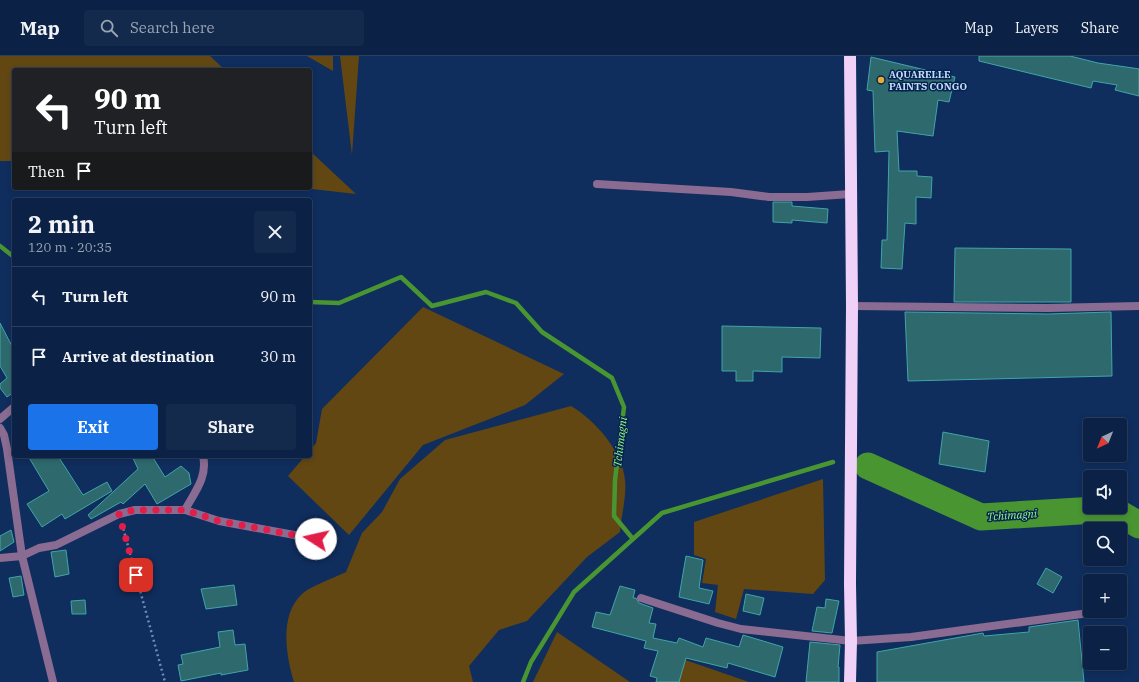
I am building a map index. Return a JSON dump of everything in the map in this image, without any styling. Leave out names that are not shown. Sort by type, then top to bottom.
[{"type":"highway","points":[[850,56],[852,306],[850,682]]},
{"type":"street","points":[[598,184],[731,192],[769,196],[807,197],[850,194]]},
{"type":"street","points":[[852,306],[1048,308],[1139,306]]},
{"type":"street","points":[[0,419],[12,409]]},
{"type":"street","points":[[0,428],[4,435],[7,449],[22,556],[53,682]]},
{"type":"street","points":[[185,510],[204,476],[205,464],[204,458]]},
{"type":"street","points":[[0,558],[22,556],[39,548],[56,545],[119,514],[134,510],[185,510],[219,521],[316,539]]},
{"type":"street","points":[[641,598],[741,629],[851,642],[911,637],[1083,614]]},
{"type":"path","points":[[119,514],[165,682]]},
{"type":"shaded area","points":[[0,56],[210,56],[223,68],[12,68],[12,161],[0,161]]},
{"type":"shaded area","points":[[307,56],[333,56],[333,71]]},
{"type":"shaded area","points":[[340,56],[359,56],[352,155]]},
{"type":"shaded area","points":[[312,153],[356,194],[312,189]]},
{"type":"shaded area","points":[[423,307],[564,374],[525,405],[423,445],[349,535],[288,476],[303,458],[312,458],[312,448],[316,443],[322,409]]},
{"type":"shaded area","points":[[571,406],[598,428],[613,448],[623,469],[625,480],[625,499],[620,532],[587,557],[527,621],[499,630],[469,666],[473,682],[294,682],[291,672],[286,636],[290,613],[295,603],[305,591],[346,572],[362,533],[382,512],[400,479],[445,440]]},
{"type":"shaded area","points":[[823,479],[825,580],[813,594],[744,589],[736,619],[715,612],[718,585],[702,583],[706,559],[694,555],[694,522]]},
{"type":"shaded area","points":[[557,632],[630,682],[533,682]]},
{"type":"shaded area","points":[[668,654],[749,682],[674,682]]},
{"type":"building","points":[[979,56],[1070,56],[1098,63],[1139,69],[1139,96],[1115,90],[1117,85],[1093,81],[1091,88],[979,61]]},
{"type":"building","points":[[871,57],[955,77],[949,102],[938,100],[933,136],[897,131],[899,171],[917,171],[917,176],[932,177],[931,198],[916,197],[916,224],[905,223],[902,269],[881,268],[882,240],[887,240],[889,151],[875,152],[873,91],[867,90]]},
{"type":"building","points":[[773,202],[792,202],[792,206],[828,209],[827,223],[792,220],[792,223],[773,222]]},
{"type":"building","points":[[955,248],[1071,249],[1071,302],[954,302]]},
{"type":"building","points":[[905,312],[1048,314],[1111,312],[1112,376],[908,381]]},
{"type":"building","points":[[0,323],[12,346],[12,393],[7,397],[0,388],[0,384],[7,378],[0,366]]},
{"type":"building","points":[[722,326],[821,328],[820,358],[782,357],[782,372],[753,371],[753,381],[736,381],[736,371],[722,371]]},
{"type":"building","points":[[943,432],[989,441],[985,472],[939,464]]},
{"type":"building","points":[[29,458],[59,458],[83,495],[107,482],[112,491],[65,519],[62,514],[42,527],[27,504],[49,491]]},
{"type":"building","points":[[133,458],[153,458],[165,477],[181,466],[189,473],[191,484],[157,504],[145,484],[123,504],[121,502],[91,519],[88,515],[138,469]]},
{"type":"building","points":[[11,530],[14,542],[0,551],[0,536]]},
{"type":"building","points":[[66,550],[69,574],[55,577],[51,552]]},
{"type":"building","points":[[686,556],[703,560],[699,588],[713,591],[709,604],[679,597]]},
{"type":"building","points":[[1046,568],[1062,577],[1053,593],[1037,584]]},
{"type":"building","points":[[21,576],[24,595],[13,597],[9,578]]},
{"type":"building","points":[[234,585],[237,605],[206,609],[201,589]]},
{"type":"building","points":[[620,586],[635,590],[633,598],[636,598],[639,603],[653,608],[649,623],[656,624],[653,638],[677,643],[679,638],[703,647],[706,638],[739,647],[743,635],[783,647],[775,677],[728,663],[727,668],[686,658],[679,682],[656,682],[657,678],[650,676],[658,651],[644,648],[646,641],[592,627],[596,612],[610,615]]},
{"type":"building","points":[[746,594],[764,598],[760,615],[743,611]]},
{"type":"building","points":[[826,599],[839,601],[832,633],[812,631],[817,607],[825,608]]},
{"type":"building","points":[[85,600],[86,614],[72,614],[71,601]]},
{"type":"building","points":[[1078,620],[1084,682],[877,682],[877,652],[983,633],[984,636],[1029,632],[1029,627]]},
{"type":"building","points":[[233,630],[235,645],[245,644],[248,670],[221,675],[221,673],[181,681],[178,665],[183,664],[181,655],[220,647],[218,632]]},
{"type":"building","points":[[810,642],[840,645],[838,667],[839,682],[806,682]]},
{"type":"waterway","name":"Tchimagni","points":[[0,246],[12,255]]},
{"type":"waterway","name":"Tchimagni","points":[[312,302],[339,303],[401,277],[432,306],[486,292],[516,303],[542,332],[612,378],[624,407],[615,480],[614,516],[633,539],[662,513],[833,462]]},
{"type":"waterway","name":"Tchimagni","points":[[868,466],[981,517],[1112,509],[1139,525]]},
{"type":"waterway","points":[[523,682],[531,662],[574,592],[633,539]]},
{"type":"place","name":"AQUARELLE PAINTS CONGO","points":[[881,80]]},
{"type":"route","points":[[136,575],[119,514],[134,510],[185,510],[219,521],[316,539]]}]
